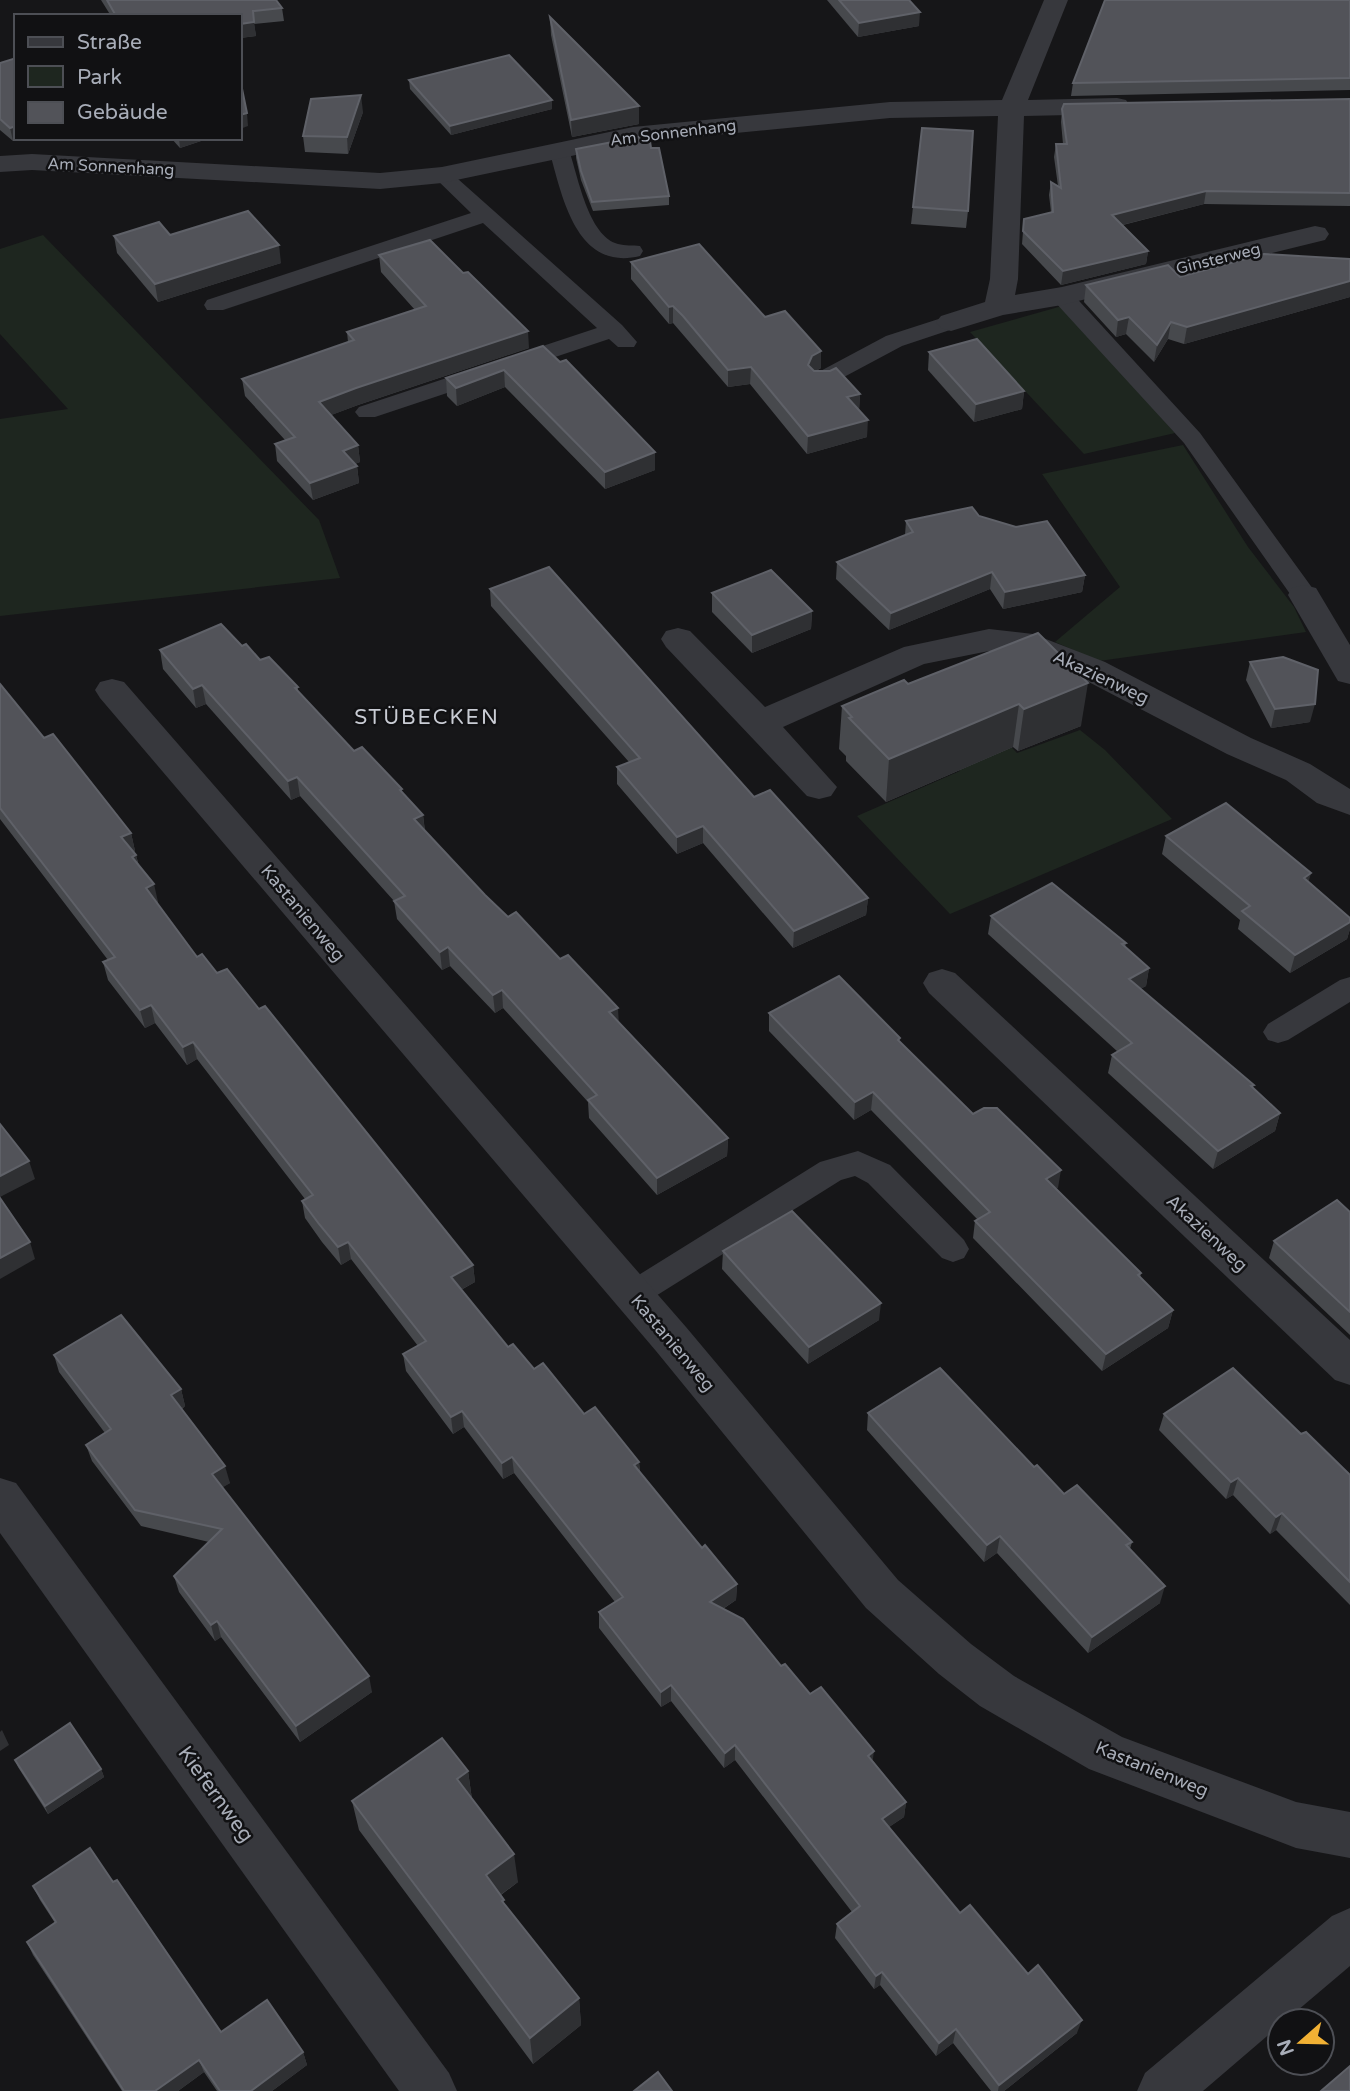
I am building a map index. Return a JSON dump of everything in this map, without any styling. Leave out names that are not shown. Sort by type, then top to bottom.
[{"type":"street","points":[[998,307],[1004,279],[1012,109],[1056,0]]},
{"type":"street","name":"Am Sonnenhang","points":[[0,164],[32,162],[380,181],[442,175],[633,135],[890,110],[1140,105]]},
{"type":"street","name":"Ginsterweg","points":[[951,322],[998,307],[1062,296],[1315,234]]},
{"type":"street","points":[[1304,595],[1350,673]]},
{"type":"street","points":[[678,639],[819,787]]},
{"type":"street","name":"Akazienweg","points":[[761,724],[802,702],[916,655],[989,640],[1033,645],[1093,670],[1239,746],[1298,772],[1329,794],[1350,803]]},
{"type":"street","name":"Kastanienweg","points":[[112,690],[632,1294],[882,1594],[955,1659],[996,1691],[1106,1753],[1296,1825],[1350,1835]]},
{"type":"street","name":"Akazienweg","points":[[943,983],[1350,1367]]},
{"type":"street","name":"Kiefernweg","points":[[0,1497],[431,2091]]},
{"type":"street","points":[[1163,2091],[1350,1933]]},
{"type":"lane","points":[[559,150],[576,205],[586,226],[610,249],[632,251]]},
{"type":"lane","points":[[367,412],[620,336],[442,175]]},
{"type":"lane","points":[[215,305],[487,215]]},
{"type":"lane","points":[[1062,296],[1192,438],[1304,595]]},
{"type":"lane","points":[[821,380],[894,341],[951,322]]},
{"type":"lane","points":[[1278,1032],[1350,988]]},
{"type":"lane","points":[[632,1294],[831,1171],[858,1163],[879,1174],[953,1249]]},
{"type":"green space","points":[[43,235],[319,520],[340,578],[0,616],[0,419],[68,409],[0,334],[0,249]]},
{"type":"green space","points":[[1062,306],[1175,433],[1084,454],[970,332]]},
{"type":"green space","points":[[1183,445],[1248,547],[1294,607],[1306,632],[1099,661],[1055,642],[1120,587],[1042,474]]},
{"type":"green space","points":[[989,724],[1017,753],[1080,730],[1105,750],[1172,819],[950,914],[857,816],[960,771],[936,745]]},
{"type":"building","points":[[107,0],[276,0],[282,8],[253,11],[254,22],[242,24],[242,14],[115,14]]},
{"type":"building","points":[[839,0],[909,0],[920,12],[859,23]]},
{"type":"building","points":[[1105,0],[1350,0],[1350,78],[1073,83]]},
{"type":"building","points":[[550,17],[639,106],[571,120]]},
{"type":"building","points":[[509,55],[552,100],[450,126],[409,80]]},
{"type":"building","points":[[14,59],[14,127],[10,128],[0,119],[0,63]]},
{"type":"building","points":[[242,89],[247,113],[242,114]]},
{"type":"building","points":[[361,95],[347,137],[303,136],[311,99]]},
{"type":"building","points":[[1350,99],[1350,193],[1206,191],[1112,215],[1148,251],[1063,271],[1023,231],[1024,219],[1053,212],[1051,182],[1061,188],[1056,144],[1067,144],[1062,109],[1064,104]]},
{"type":"building","points":[[922,128],[973,131],[968,211],[913,207]]},
{"type":"building","points":[[649,135],[651,148],[659,148],[669,196],[592,202],[576,149]]},
{"type":"building","points":[[248,211],[279,245],[155,284],[114,236],[159,222],[170,235]]},
{"type":"building","points":[[430,240],[463,273],[468,272],[528,331],[319,402],[358,445],[343,451],[357,466],[310,483],[275,444],[295,437],[242,379],[354,340],[347,332],[426,306],[379,255]]},
{"type":"building","points":[[699,244],[765,317],[785,311],[821,351],[812,356],[808,365],[814,371],[830,371],[836,368],[860,394],[847,397],[868,420],[808,436],[751,367],[728,370],[683,316],[673,306],[669,307],[631,262]]},
{"type":"building","points":[[1264,254],[1350,259],[1350,281],[1187,327],[1171,322],[1157,345],[1129,317],[1118,320],[1086,285],[1168,265],[1180,277]]},
{"type":"building","points":[[977,339],[1024,391],[976,404],[929,352]]},
{"type":"building","points":[[543,346],[560,362],[566,360],[655,452],[605,472],[504,370],[456,388],[446,378]]},
{"type":"building","points":[[972,507],[979,516],[1016,527],[1047,521],[1085,575],[1005,592],[992,572],[891,613],[837,562],[913,532],[906,521]]},
{"type":"building","points":[[549,567],[754,797],[770,790],[868,898],[794,931],[703,826],[677,837],[617,767],[640,758],[490,589]]},
{"type":"building","points":[[771,570],[812,611],[752,635],[712,593]]},
{"type":"building","points":[[221,624],[242,646],[246,644],[260,660],[269,657],[354,751],[362,747],[423,815],[414,819],[508,917],[516,912],[560,959],[568,955],[618,1008],[609,1012],[728,1138],[657,1178],[588,1100],[597,1095],[502,990],[493,995],[448,947],[440,952],[394,901],[405,896],[297,777],[288,781],[202,685],[193,689],[160,650]]},
{"type":"building","points":[[1038,633],[1088,683],[1024,709],[1019,704],[889,759],[849,718],[852,717],[842,706],[904,680],[908,684]]},
{"type":"building","points":[[1283,657],[1318,670],[1315,704],[1275,709],[1250,662]]},
{"type":"building","points":[[0,684],[44,738],[53,734],[131,833],[121,837],[136,855],[132,857],[154,884],[146,888],[197,957],[202,954],[217,973],[227,969],[259,1009],[265,1006],[473,1265],[451,1277],[508,1347],[513,1344],[534,1369],[543,1363],[584,1414],[595,1407],[639,1462],[634,1465],[702,1548],[705,1545],[737,1584],[710,1602],[743,1619],[781,1666],[785,1664],[810,1694],[821,1687],[874,1751],[868,1756],[906,1802],[882,1819],[960,1913],[970,1905],[1028,1974],[1038,1965],[1082,2020],[999,2085],[956,2029],[939,2043],[882,1972],[876,1976],[837,1924],[860,1906],[735,1745],[725,1753],[671,1685],[661,1692],[599,1612],[623,1597],[512,1457],[502,1463],[462,1411],[451,1417],[403,1354],[426,1341],[348,1242],[338,1247],[319,1224],[302,1201],[313,1195],[193,1042],[183,1047],[151,1005],[140,1010],[103,962],[115,957],[0,808]]},
{"type":"building","points":[[1226,803],[1311,873],[1304,878],[1350,918],[1350,922],[1295,955],[1242,911],[1250,906],[1166,836]]},
{"type":"building","points":[[1052,883],[1126,943],[1122,944],[1149,968],[1129,979],[1254,1085],[1251,1086],[1280,1113],[1218,1151],[1112,1055],[1132,1043],[991,916]]},
{"type":"building","points":[[839,976],[900,1038],[898,1040],[973,1114],[984,1108],[997,1108],[1061,1170],[1046,1179],[1141,1273],[1138,1275],[1173,1310],[1106,1354],[975,1221],[990,1212],[873,1092],[855,1102],[769,1013]]},
{"type":"building","points":[[0,1124],[29,1161],[0,1176]]},
{"type":"building","points":[[0,1198],[30,1242],[0,1258]]},
{"type":"building","points":[[1337,1200],[1350,1212],[1350,1312],[1274,1241]]},
{"type":"building","points":[[792,1211],[881,1303],[809,1347],[723,1251]]},
{"type":"building","points":[[121,1315],[181,1389],[171,1395],[225,1466],[212,1474],[369,1676],[296,1726],[217,1621],[211,1625],[174,1576],[222,1529],[135,1510],[86,1445],[111,1429],[54,1355]]},
{"type":"building","points":[[940,1368],[1034,1467],[1037,1465],[1064,1494],[1077,1485],[1132,1542],[1126,1545],[1165,1586],[1092,1637],[1000,1536],[987,1545],[868,1413]]},
{"type":"building","points":[[1233,1368],[1301,1434],[1306,1432],[1350,1475],[1350,1582],[1282,1513],[1276,1517],[1238,1478],[1231,1482],[1164,1414]]},
{"type":"building","points":[[70,1723],[101,1769],[45,1806],[15,1760]]},
{"type":"building","points":[[442,1738],[468,1771],[457,1779],[514,1854],[486,1875],[504,1900],[502,1901],[579,1998],[530,2038],[352,1801]]},
{"type":"building","points":[[90,1848],[113,1882],[117,1880],[221,2032],[267,2000],[303,2052],[251,2091],[220,2091],[199,2060],[155,2091],[124,2091],[27,1942],[56,1922],[33,1886]]},
{"type":"building","points":[[1350,2066],[1350,2091],[1321,2091]]},
{"type":"building","points":[[658,2072],[672,2091],[634,2091]]},
{"type":"district","name":"STÜBECKEN","points":[[427,717]]}]
